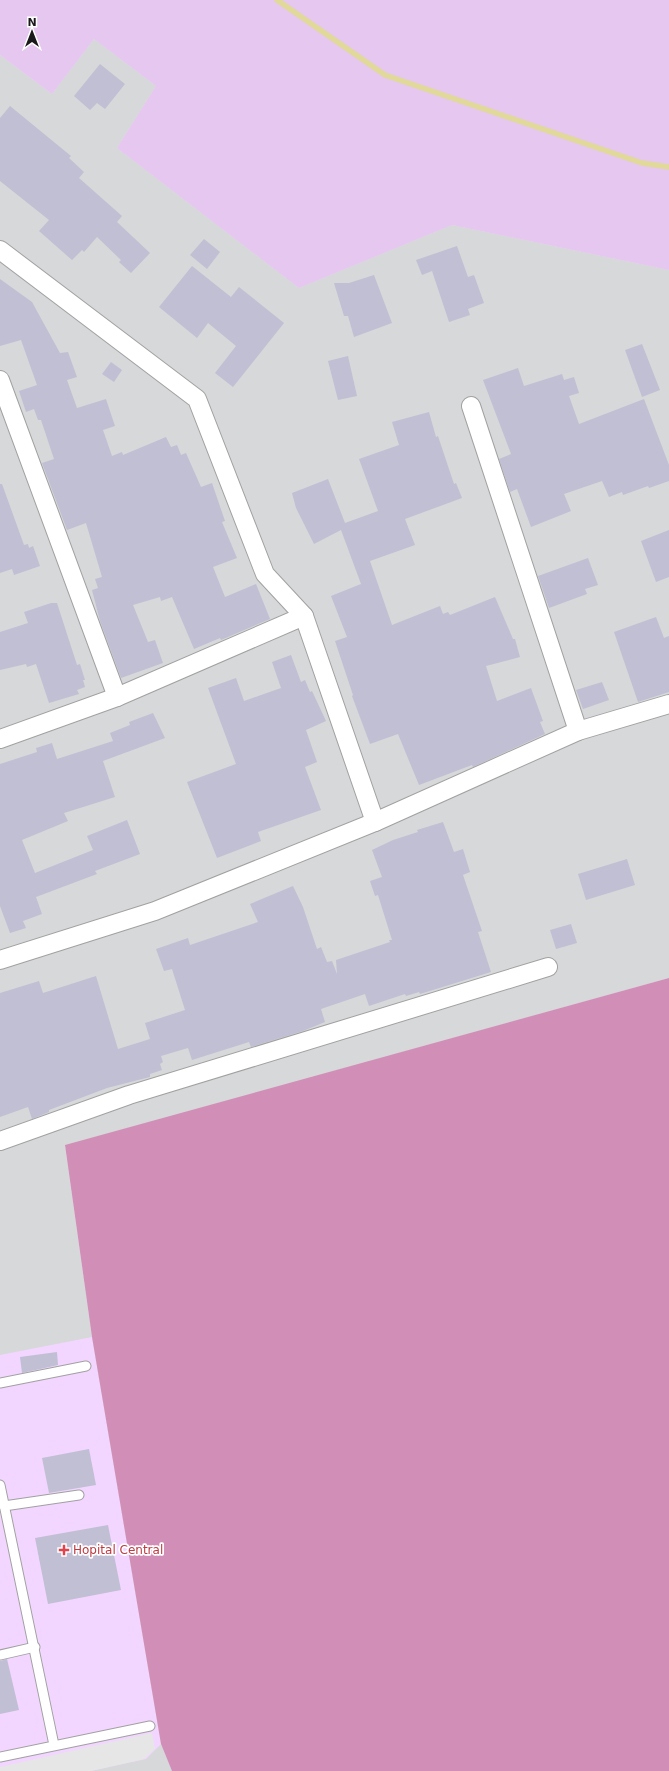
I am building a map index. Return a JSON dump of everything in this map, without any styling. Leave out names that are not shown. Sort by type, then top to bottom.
[{"type":"street","points":[[0,250],[197,400],[265,574],[304,616],[375,822]]},
{"type":"street","points":[[0,380],[6,415],[117,697]]},
{"type":"street","points":[[471,406],[578,731]]},
{"type":"street","points":[[0,739],[117,697],[304,616]]},
{"type":"street","points":[[0,960],[155,911],[375,822],[578,731],[669,704]]},
{"type":"street","points":[[0,1141],[130,1095],[548,967]]},
{"type":"lane","points":[[0,1383],[86,1366]]},
{"type":"lane","points":[[0,1485],[35,1647],[54,1745]]},
{"type":"lane","points":[[4,1506],[79,1495]]},
{"type":"lane","points":[[0,1655],[35,1647]]},
{"type":"lane","points":[[0,1757],[150,1726]]},
{"type":"shaded area","points":[[0,0],[669,0],[669,270],[452,225],[299,288],[117,148],[156,86],[94,39],[52,94],[0,55]]},
{"type":"shaded area","points":[[94,39],[156,86],[117,148],[299,288],[452,225],[669,270],[669,978],[65,1146],[92,1337],[161,1744],[172,1771],[0,1771],[0,55],[52,94]]},
{"type":"shaded area","points":[[669,978],[669,1771],[172,1771],[161,1744],[92,1337],[65,1145]]},
{"type":"shaded area","name":"Hopital Central","points":[[92,1337],[161,1744],[146,1759],[91,1771],[0,1771],[0,1355]]},
{"type":"shaded area","points":[[152,1733],[155,1749],[144,1759],[91,1771],[0,1771],[0,1767]]},
{"type":"building","points":[[100,64],[125,84],[105,109],[97,103],[90,110],[74,96]]},
{"type":"building","points":[[10,106],[71,156],[69,158],[84,172],[79,178],[122,216],[117,222],[150,253],[131,273],[119,262],[121,260],[97,237],[84,252],[82,250],[72,260],[39,231],[49,220],[0,181],[0,118]]},
{"type":"building","points":[[204,239],[220,252],[207,269],[190,255]]},
{"type":"building","points":[[457,246],[468,277],[474,275],[484,303],[468,309],[470,315],[449,322],[432,271],[422,275],[416,260]]},
{"type":"building","points":[[192,266],[231,297],[239,287],[284,323],[233,387],[215,373],[236,346],[208,323],[197,338],[159,307]]},
{"type":"building","points":[[374,275],[392,323],[354,337],[348,316],[344,316],[334,283],[349,283]]},
{"type":"building","points":[[0,279],[32,302],[60,353],[68,352],[77,377],[67,380],[77,408],[106,399],[115,426],[103,430],[112,456],[122,452],[123,455],[166,437],[171,447],[177,445],[181,455],[186,453],[201,487],[212,483],[225,521],[222,522],[237,558],[213,567],[225,597],[256,584],[270,619],[221,640],[220,638],[194,649],[172,597],[161,601],[160,597],[133,605],[148,642],[155,640],[163,663],[121,678],[100,621],[92,590],[98,588],[95,579],[102,577],[86,523],[67,530],[42,463],[54,459],[41,420],[38,420],[34,409],[26,412],[19,391],[37,385],[21,340],[0,346]]},
{"type":"building","points":[[642,344],[660,390],[642,397],[625,350]]},
{"type":"building","points":[[348,356],[357,396],[338,400],[328,361]]},
{"type":"building","points":[[111,362],[122,370],[114,382],[102,374]]},
{"type":"building","points":[[518,368],[524,386],[562,374],[564,380],[574,377],[579,393],[569,396],[579,424],[644,399],[669,465],[669,481],[649,488],[648,486],[623,495],[622,492],[609,497],[602,481],[564,494],[571,511],[531,527],[517,489],[510,492],[499,459],[511,454],[483,380]]},
{"type":"building","points":[[429,412],[436,437],[438,436],[454,484],[456,483],[462,498],[405,519],[415,545],[370,561],[392,625],[440,606],[443,614],[448,612],[450,615],[495,597],[513,639],[515,639],[520,657],[486,666],[497,701],[531,688],[543,721],[540,722],[545,734],[473,767],[472,765],[419,785],[398,734],[370,744],[352,696],[353,695],[335,641],[347,637],[331,596],[361,584],[341,530],[314,544],[296,508],[292,493],[328,479],[345,523],[378,511],[359,459],[399,445],[392,422]]},
{"type":"building","points":[[0,484],[2,484],[24,545],[28,544],[29,548],[33,546],[40,566],[14,575],[12,569],[0,573]]},
{"type":"building","points":[[669,530],[669,577],[656,582],[641,541]]},
{"type":"building","points":[[588,558],[598,585],[585,589],[587,594],[549,608],[538,576]]},
{"type":"building","points":[[51,603],[57,603],[77,665],[80,664],[85,680],[83,680],[85,687],[77,690],[79,694],[49,703],[36,664],[27,667],[26,664],[0,670],[0,632],[28,623],[24,612]]},
{"type":"building","points":[[656,617],[664,638],[669,636],[669,692],[638,702],[614,632]]},
{"type":"building","points":[[291,655],[301,682],[305,680],[310,692],[312,691],[326,721],[306,730],[317,762],[305,767],[321,810],[258,832],[261,841],[217,858],[187,782],[236,764],[208,688],[236,678],[244,701],[281,688],[272,662]]},
{"type":"building","points":[[602,682],[609,700],[583,709],[576,690]]},
{"type":"building","points":[[153,713],[165,738],[103,761],[115,797],[64,813],[68,821],[22,840],[35,873],[93,850],[87,836],[127,820],[140,854],[95,871],[97,874],[36,897],[42,914],[23,921],[26,928],[10,933],[0,906],[0,764],[37,752],[36,748],[52,743],[57,759],[113,741],[110,733],[130,725],[129,722]]},
{"type":"building","points":[[443,822],[454,852],[463,849],[470,872],[463,875],[482,931],[478,932],[491,972],[420,994],[419,992],[406,996],[405,994],[369,1006],[365,994],[321,1009],[325,1022],[303,1031],[251,1047],[249,1042],[192,1060],[188,1048],[161,1056],[163,1062],[160,1064],[162,1070],[150,1074],[150,1077],[107,1088],[49,1110],[49,1112],[32,1119],[28,1107],[0,1117],[0,993],[39,981],[43,993],[96,976],[118,1049],[150,1039],[145,1023],[185,1010],[172,969],[164,971],[156,949],[188,938],[190,945],[258,922],[250,904],[293,886],[303,907],[317,949],[321,947],[327,962],[332,961],[337,974],[336,960],[390,942],[389,940],[392,940],[378,895],[375,896],[370,881],[382,877],[372,850],[393,840],[418,832],[417,830]]},
{"type":"building","points":[[627,859],[635,885],[586,900],[578,874]]},
{"type":"building","points":[[571,924],[577,943],[556,949],[550,930]]},
{"type":"building","points":[[57,1352],[58,1365],[22,1373],[20,1357]]},
{"type":"building","points":[[89,1449],[96,1485],[49,1493],[42,1458]]},
{"type":"building","points":[[108,1525],[121,1590],[48,1604],[35,1538]]},
{"type":"building","points":[[7,1659],[19,1710],[0,1714],[0,1661]]},
{"type":"waterway","points":[[277,0],[385,75],[642,163],[669,167]]},
{"type":"place","name":"Hopital Central","points":[[64,1550]]}]
